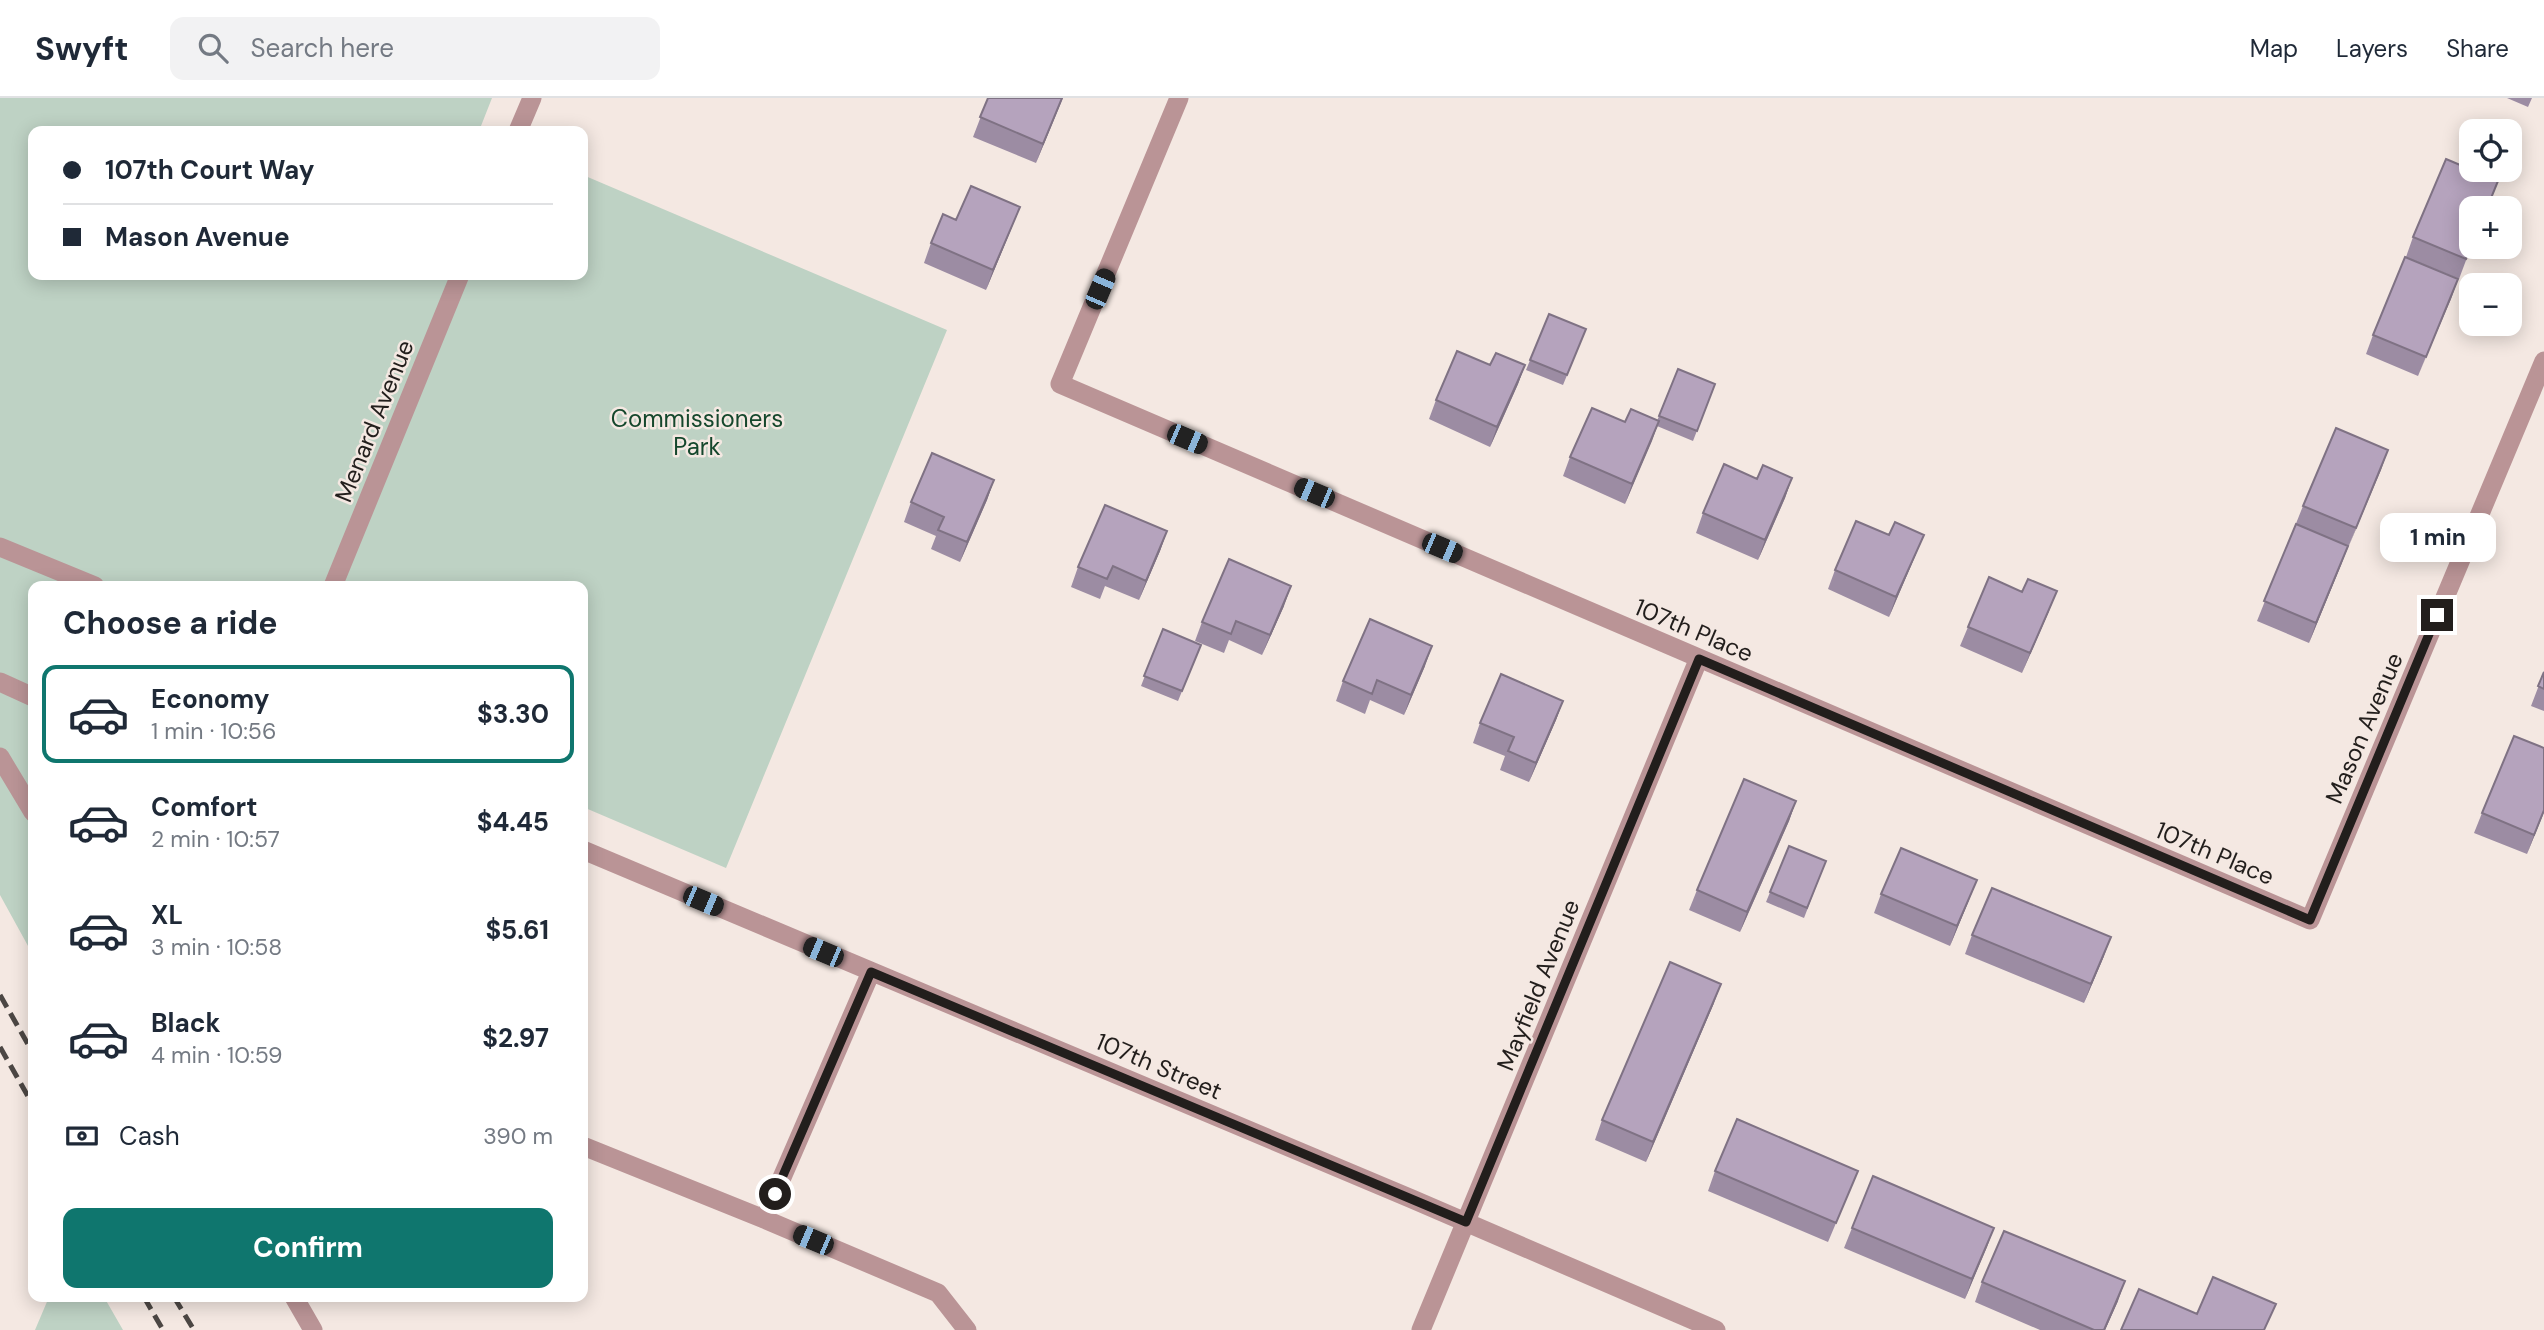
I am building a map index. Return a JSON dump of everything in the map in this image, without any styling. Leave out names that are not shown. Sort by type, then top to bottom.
[{"type":"street","points":[[520,126],[532,98]]},
{"type":"street","name":"107th Place","points":[[1179,98],[1060,384],[2310,920]]},
{"type":"street","name":"Menard Avenue","points":[[335,581],[458,280]]},
{"type":"street","name":"Mason Avenue","points":[[2310,920],[2544,361]]},
{"type":"street","points":[[0,547],[83,581]]},
{"type":"street","name":"Mayfield Avenue","points":[[1421,1330],[1699,659]]},
{"type":"street","points":[[0,682],[28,694]]},
{"type":"street","points":[[0,757],[28,804]]},
{"type":"street","name":"107th Street","points":[[588,852],[1716,1330]]},
{"type":"street","points":[[764,1219],[871,972]]},
{"type":"street","points":[[588,1148],[938,1293],[967,1330]]},
{"type":"street","points":[[297,1302],[313,1330]]},
{"type":"green space","name":"Commissioners Park","points":[[0,98],[492,98],[481,126],[28,126],[28,280],[588,280],[588,177],[947,330],[726,868],[588,809],[588,581],[28,581],[28,946],[0,895]]},
{"type":"green space","points":[[47,1302],[107,1302],[123,1330],[35,1330]]},
{"type":"building","points":[[988,98],[1062,98],[1043,144],[980,117]]},
{"type":"building","points":[[2446,159],[2459,164],[2459,182],[2498,182],[2492,196],[2459,196],[2459,256],[2413,237]]},
{"type":"building","points":[[971,186],[1020,207],[993,270],[931,243],[943,214],[956,220]]},
{"type":"building","points":[[2405,257],[2458,279],[2426,357],[2373,335]]},
{"type":"building","points":[[1549,314],[1586,329],[1567,375],[1530,360]]},
{"type":"building","points":[[1457,351],[1490,365],[1496,353],[1525,365],[1497,427],[1436,400]]},
{"type":"building","points":[[1678,369],[1715,384],[1697,431],[1659,416]]},
{"type":"building","points":[[1592,408],[1625,422],[1631,409],[1659,421],[1632,484],[1570,457]]},
{"type":"building","points":[[2336,428],[2388,450],[2356,528],[2303,506]]},
{"type":"building","points":[[932,453],[994,480],[967,542],[938,530],[944,517],[911,502]]},
{"type":"building","points":[[1724,464],[1757,479],[1763,465],[1792,478],[1765,540],[1703,513]]},
{"type":"building","points":[[1105,505],[1167,531],[1146,581],[1113,566],[1107,579],[1078,567]]},
{"type":"building","points":[[1856,521],[1889,535],[1895,522],[1924,535],[1896,597],[1835,570]]},
{"type":"building","points":[[2296,524],[2348,546],[2316,623],[2264,601]]},
{"type":"building","points":[[1229,559],[1291,586],[1270,635],[1236,621],[1231,634],[1202,622]]},
{"type":"building","points":[[1989,577],[2022,592],[2028,579],[2057,591],[2030,653],[1968,627]]},
{"type":"building","points":[[1370,619],[1432,646],[1411,695],[1377,680],[1372,694],[1343,681]]},
{"type":"building","points":[[1163,629],[1201,645],[1182,691],[1144,676]]},
{"type":"building","points":[[2544,672],[2544,689],[2538,686]]},
{"type":"building","points":[[1501,674],[1563,701],[1536,763],[1508,751],[1514,737],[1480,723]]},
{"type":"building","points":[[2514,736],[2544,748],[2544,810],[2534,835],[2482,813]]},
{"type":"building","points":[[1744,779],[1796,801],[1747,912],[1697,890]]},
{"type":"building","points":[[1789,846],[1826,861],[1807,908],[1770,892]]},
{"type":"building","points":[[1901,848],[1977,880],[1957,926],[1881,894]]},
{"type":"building","points":[[1992,888],[2111,937],[2091,984],[1972,935]]},
{"type":"building","points":[[1670,962],[1721,984],[1653,1142],[1602,1120]]},
{"type":"building","points":[[1737,1119],[1858,1171],[1836,1223],[1715,1171]]},
{"type":"building","points":[[1873,1176],[1994,1228],[1972,1279],[1852,1228]]},
{"type":"building","points":[[2004,1231],[2125,1281],[2104,1330],[2094,1330],[1982,1282]]},
{"type":"building","points":[[2213,1277],[2276,1304],[2264,1330],[2121,1330],[2139,1289],[2197,1314]]},
{"type":"railway","points":[[0,995],[28,1044]]},
{"type":"railway","points":[[0,1047],[28,1096]]},
{"type":"railway","points":[[147,1302],[163,1330]]},
{"type":"railway","points":[[177,1302],[194,1330]]},
{"type":"route","points":[[775,1194],[871,972],[1466,1222],[1699,659],[2310,920],[2437,615]]}]
